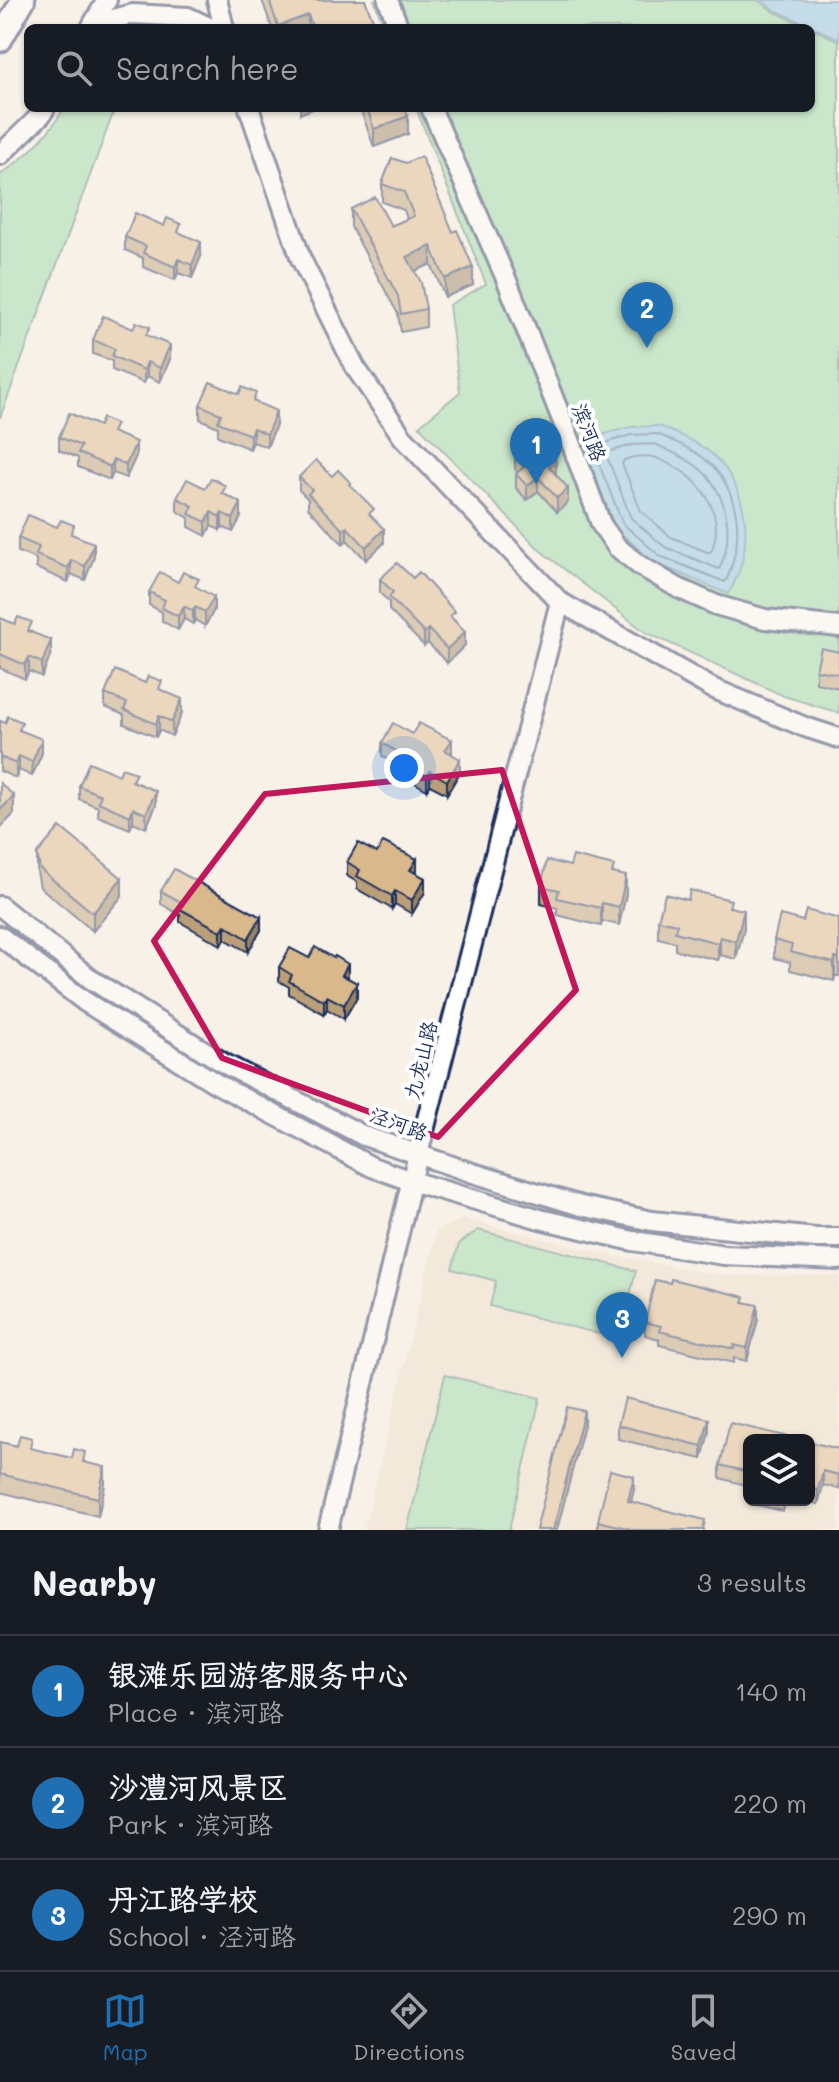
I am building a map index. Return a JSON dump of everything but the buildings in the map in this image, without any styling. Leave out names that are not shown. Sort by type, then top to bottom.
[{"type":"main road","points":[[0,40],[23,0]]},
{"type":"street","points":[[93,24],[107,0]]},
{"type":"street","points":[[217,0],[223,24]]},
{"type":"street","points":[[388,0],[397,24]]},
{"type":"street","points":[[99,24],[133,14],[188,17],[203,24]]},
{"type":"street","points":[[4,148],[43,112]]},
{"type":"street","points":[[250,112],[301,259],[355,367],[402,436],[560,602],[712,688],[839,738]]},
{"type":"street","name":"滨河路","points":[[433,112],[507,281],[601,524],[617,547],[639,565],[678,588],[716,605],[765,619],[839,627]]},
{"type":"street","name":"九龙山路","points":[[328,1530],[411,1181],[560,602]]},
{"type":"street","name":"泾河路","points":[[0,906],[92,980],[225,1064],[364,1136],[581,1206],[652,1221],[839,1238]]},
{"type":"street","points":[[0,936],[84,1001],[217,1084],[372,1167],[540,1219],[633,1241],[724,1255],[839,1260]]},
{"type":"highlighted area","points":[[502,770],[576,990],[438,1137],[222,1058],[154,941],[265,794]]},
{"type":"shaded area","points":[[463,1219],[605,1254],[721,1275],[839,1276],[839,1530],[364,1530],[437,1230]]},
{"type":"green space","points":[[374,0],[757,0],[801,24],[383,24]]},
{"type":"green space","points":[[815,30],[839,41],[839,713],[784,696],[645,632],[541,551],[419,426],[460,392],[449,305],[486,284],[418,112],[815,112]]},
{"type":"green space","points":[[61,112],[114,112],[0,418],[0,175],[36,145]]},
{"type":"green space","points":[[478,1230],[636,1271],[619,1339],[490,1306],[496,1281],[452,1269],[459,1244]]},
{"type":"green space","points":[[445,1375],[540,1398],[509,1530],[407,1530]]},
{"type":"water","points":[[761,0],[839,0],[839,39],[815,28],[815,24],[806,24]]},
{"type":"water","points":[[659,426],[708,451],[736,487],[745,522],[745,541],[737,577],[728,594],[655,563],[616,529],[580,441],[630,427]]},
{"type":"place","name":"沙澧河风景区","points":[[647,348]]},
{"type":"place","name":"银滩乐园游客服务中心","points":[[536,484]]},
{"type":"place","name":"丹江路学校","points":[[622,1358]]}]
